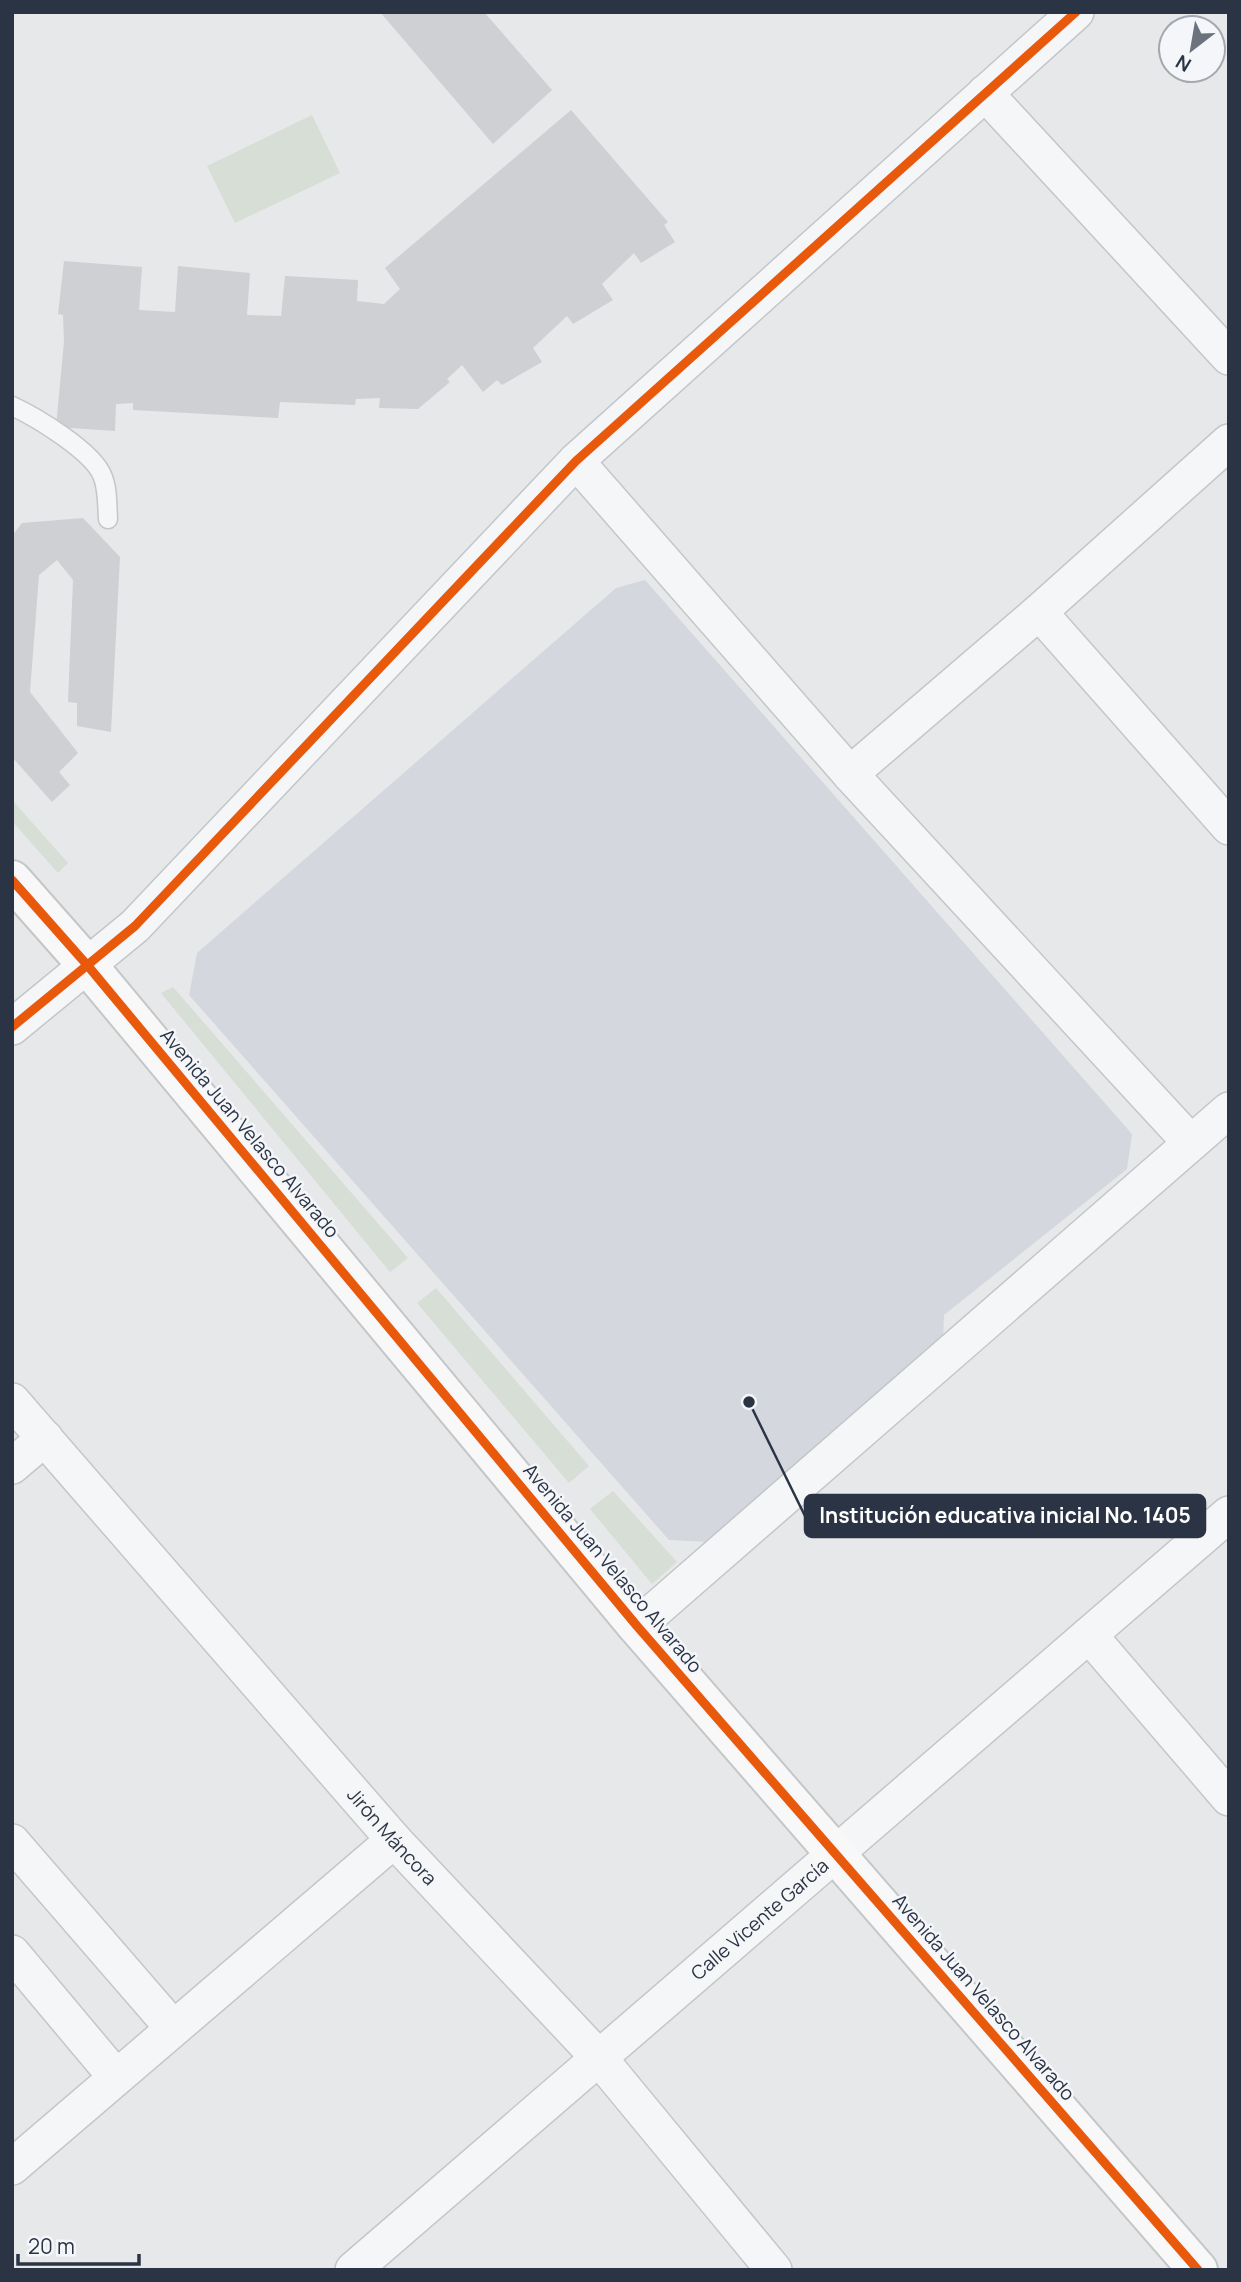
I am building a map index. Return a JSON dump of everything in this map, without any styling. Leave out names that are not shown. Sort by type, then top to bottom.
[{"type":"street","points":[[12,1027],[135,926],[576,461],[1076,12]]},
{"type":"street","points":[[985,93],[1229,357]]},
{"type":"street","points":[[850,774],[1229,442]]},
{"type":"street","points":[[576,461],[850,774],[1191,1143]]},
{"type":"street","points":[[1039,611],[1229,827]]},
{"type":"street","name":"Avenida Juan Velasco Alvarado","points":[[12,880],[88,966],[637,1626],[1198,2270]]},
{"type":"street","points":[[637,1626],[1229,1110]]},
{"type":"street","name":"Jirón Máncora","points":[[12,1401],[394,1840],[599,2058],[774,2270]]},
{"type":"street","points":[[12,1466],[45,1438]]},
{"type":"street","name":"Calle Vicente García","points":[[354,2270],[1229,1514]]},
{"type":"street","points":[[1089,1635],[1229,1798]]},
{"type":"street","points":[[12,2166],[394,1840]]},
{"type":"street","points":[[12,1842],[173,2028]]},
{"type":"street","points":[[12,1953],[116,2077]]},
{"type":"lane","points":[[12,406],[38,419],[88,457],[102,475],[108,519]]},
{"type":"shaded area","points":[[312,115],[340,173],[235,223],[207,166]]},
{"type":"shaded area","points":[[645,580],[1132,1134],[1127,1169],[944,1315],[943,1338],[708,1542],[669,1540],[189,995],[197,953],[616,588]]},
{"type":"shaded area","points":[[12,800],[68,863],[58,873],[12,821]]},
{"type":"shaded area","points":[[173,987],[408,1258],[390,1272],[161,993]]},
{"type":"shaded area","points":[[436,1288],[589,1466],[569,1483],[417,1303]]},
{"type":"shaded area","points":[[613,1491],[677,1562],[652,1584],[590,1509]]},
{"type":"building","points":[[380,12],[484,12],[552,90],[493,144]]},
{"type":"building","points":[[571,110],[668,222],[664,225],[675,242],[641,263],[634,253],[602,284],[613,300],[573,324],[567,316],[533,348],[542,362],[502,385],[497,380],[483,392],[462,365],[447,379],[450,382],[418,409],[379,408],[380,398],[356,399],[355,405],[280,402],[278,418],[133,410],[133,403],[116,404],[115,431],[56,427],[64,342],[63,315],[58,314],[64,261],[142,267],[139,310],[175,312],[178,266],[250,273],[247,315],[281,316],[285,276],[358,280],[357,301],[384,304],[400,289],[385,268]]},
{"type":"building","points":[[83,518],[120,557],[111,732],[77,726],[77,703],[68,702],[73,580],[57,560],[39,575],[30,692],[78,753],[59,772],[70,785],[52,802],[12,757],[12,536],[22,523]]},
{"type":"cycle path","points":[[12,1027],[135,926],[576,461],[1076,12]]},
{"type":"cycle path","points":[[12,880],[88,966],[637,1626],[1198,2270]]},
{"type":"place","name":"Institución educativa inicial No. 1405","points":[[749,1402]]}]
